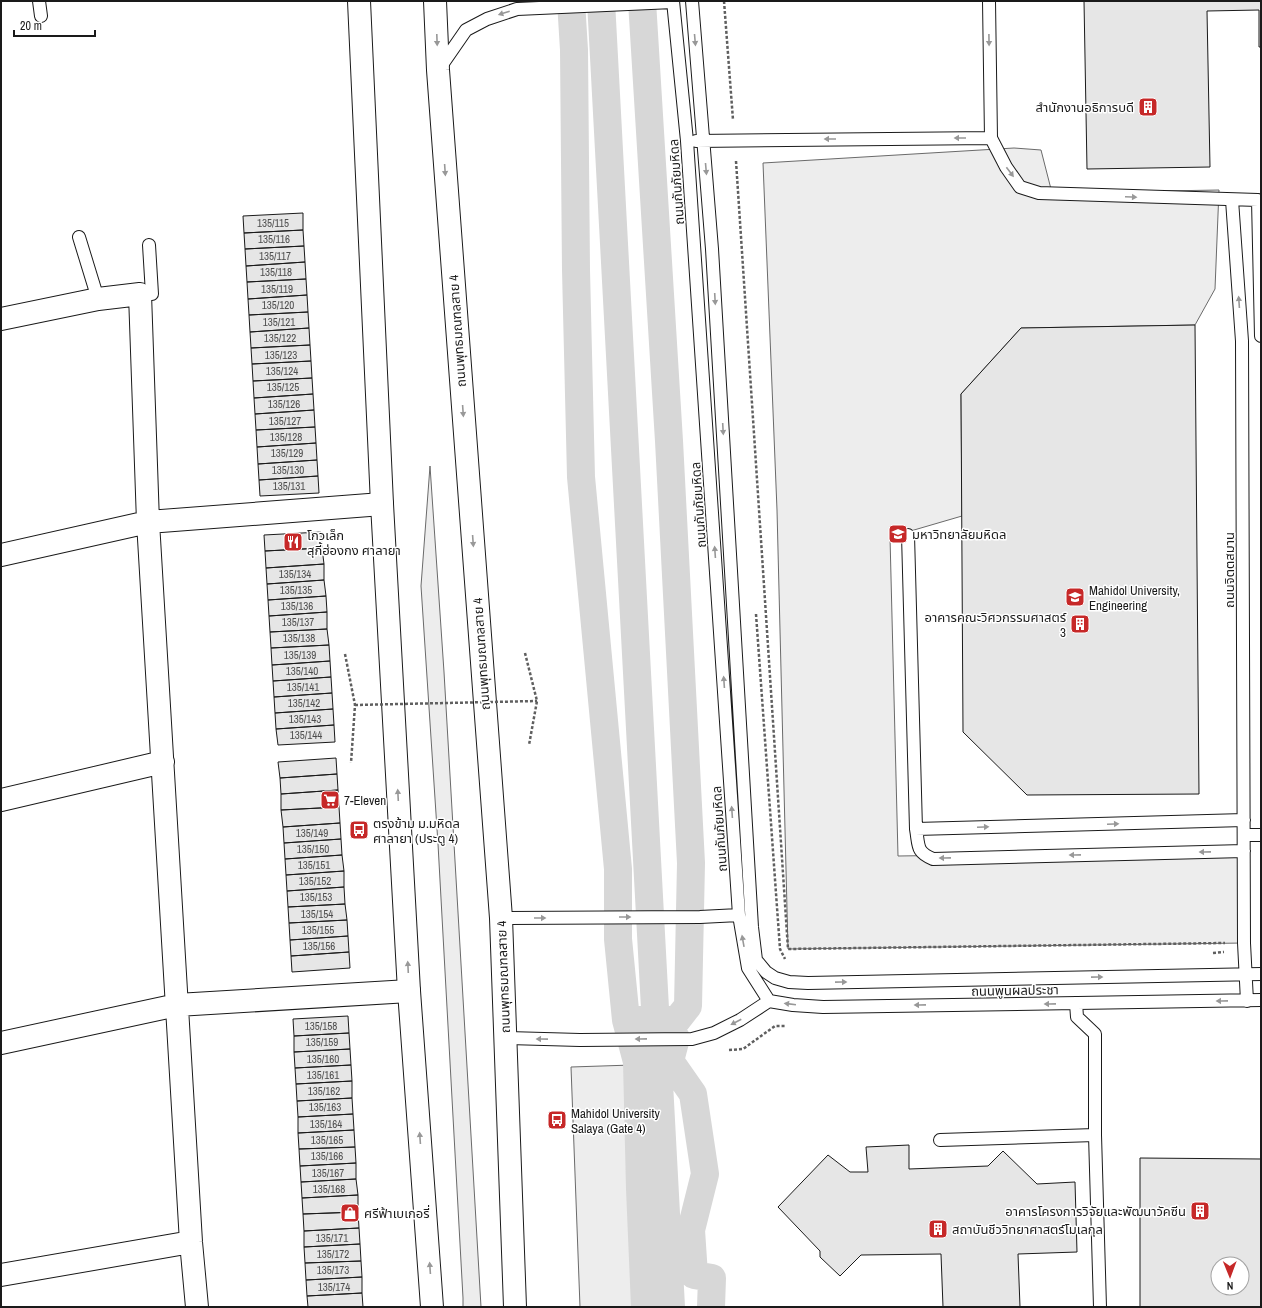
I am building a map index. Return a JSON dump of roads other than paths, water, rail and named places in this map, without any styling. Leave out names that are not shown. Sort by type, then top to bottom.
[{"type":"main road","points":[[359,1],[382,504],[409,991],[432,1307]]},
{"type":"main road","name":"ถนนพุทธมณฑลสาย 4","points":[[435,1],[438,70],[501,918],[515,1307]]},
{"type":"main road","points":[[1,319],[98,299],[140,294],[148,522],[197,1307]]},
{"type":"main road","points":[[1,555],[148,522],[382,504]]},
{"type":"main road","points":[[1,800],[163,762]]},
{"type":"main road","points":[[1,1043],[177,1004],[409,991]]},
{"type":"main road","points":[[1,1275],[192,1242]]},
{"type":"lane","points":[[39,1],[41,16]]},
{"type":"lane","name":"ถนนกันภัยมหิดล","points":[[692,1],[713,265],[752,927],[756,960],[766,972],[775,978]]},
{"type":"lane","points":[[988,1],[992,138],[1006,168],[1020,187],[1039,193],[1260,200],[1261,336],[1242,341]]},
{"type":"lane","points":[[438,70],[466,30],[487,19],[517,9],[673,2]]},
{"type":"lane","name":"ถนนกันภัยมหิดล","points":[[673,2],[687,141],[739,915],[748,968],[770,1001]]},
{"type":"lane","points":[[687,141],[734,139],[992,138]]},
{"type":"lane","name":"ถนนจิตตสมาน","points":[[1232,200],[1242,341],[1245,835],[1244,947],[1247,1001]]},
{"type":"lane","points":[[79,237],[98,299]]},
{"type":"lane","points":[[140,294],[152,294],[149,245]]},
{"type":"lane","points":[[908,535],[916,829],[919,848],[924,855],[933,859],[1244,851]]},
{"type":"lane","points":[[916,829],[1244,820]]},
{"type":"lane","points":[[1245,835],[1261,835]]},
{"type":"lane","points":[[501,918],[700,917],[739,915]]},
{"type":"lane","name":"ถนนพูนผลประชา","points":[[775,978],[789,982],[808,983],[1261,974]]},
{"type":"lane","name":"ถนนพูนผลประชา","points":[[770,1001],[793,1005],[823,1007],[1261,1000]]},
{"type":"lane","points":[[505,1038],[580,1040],[692,1039],[714,1033],[740,1020],[770,1001]]},
{"type":"lane","points":[[1076,1003],[1077,1017],[1095,1034],[1095,1135],[1100,1307]]},
{"type":"lane","points":[[940,1140],[1095,1135]]},
{"type":"waterway","points":[[571,1],[574,50],[576,270],[581,477],[618,869],[618,939],[626,1020],[677,1020],[688,1006],[691,863],[669,441],[642,1]]},
{"type":"waterway","points":[[601,1],[671,1307]]},
{"type":"waterway","points":[[639,1020],[626,1020],[637,1062],[645,1307]]},
{"type":"waterway","points":[[676,1038],[670,1061],[693,1094],[705,1174],[691,1230],[694,1275],[712,1278],[711,1307]]},
{"type":"place","name":"สำนักงานอธิการบดี","points":[[1148,107]]},
{"type":"place","name":"มหาวิทยาลัยมหิดล","points":[[898,534]]},
{"type":"place","name":"โกวเล็ก สุกี้ฮ่องกง ศาลายา","points":[[293,542]]},
{"type":"place","name":"Mahidol University, Engineering","points":[[1075,597]]},
{"type":"place","name":"อาคารคณะวิศวกรรมศาสตร์ 3","points":[[1080,624]]},
{"type":"place","name":"7-Eleven","points":[[330,800]]},
{"type":"place","name":"ตรงข้าม ม.มหิดล ศาลายา (ประตู 4)","points":[[359,830]]},
{"type":"place","name":"Mahidol University Salaya (Gate 4)","points":[[557,1120]]},
{"type":"place","name":"อาคารโครงการวิจัยและพัฒนาวัคซีน","points":[[1200,1211]]},
{"type":"place","name":"ศรีฟ้าเบเกอรี่","points":[[350,1213]]},
{"type":"place","name":"สถาบันชีววิทยาศาสตร์โมเลกุล","points":[[938,1229]]}]
